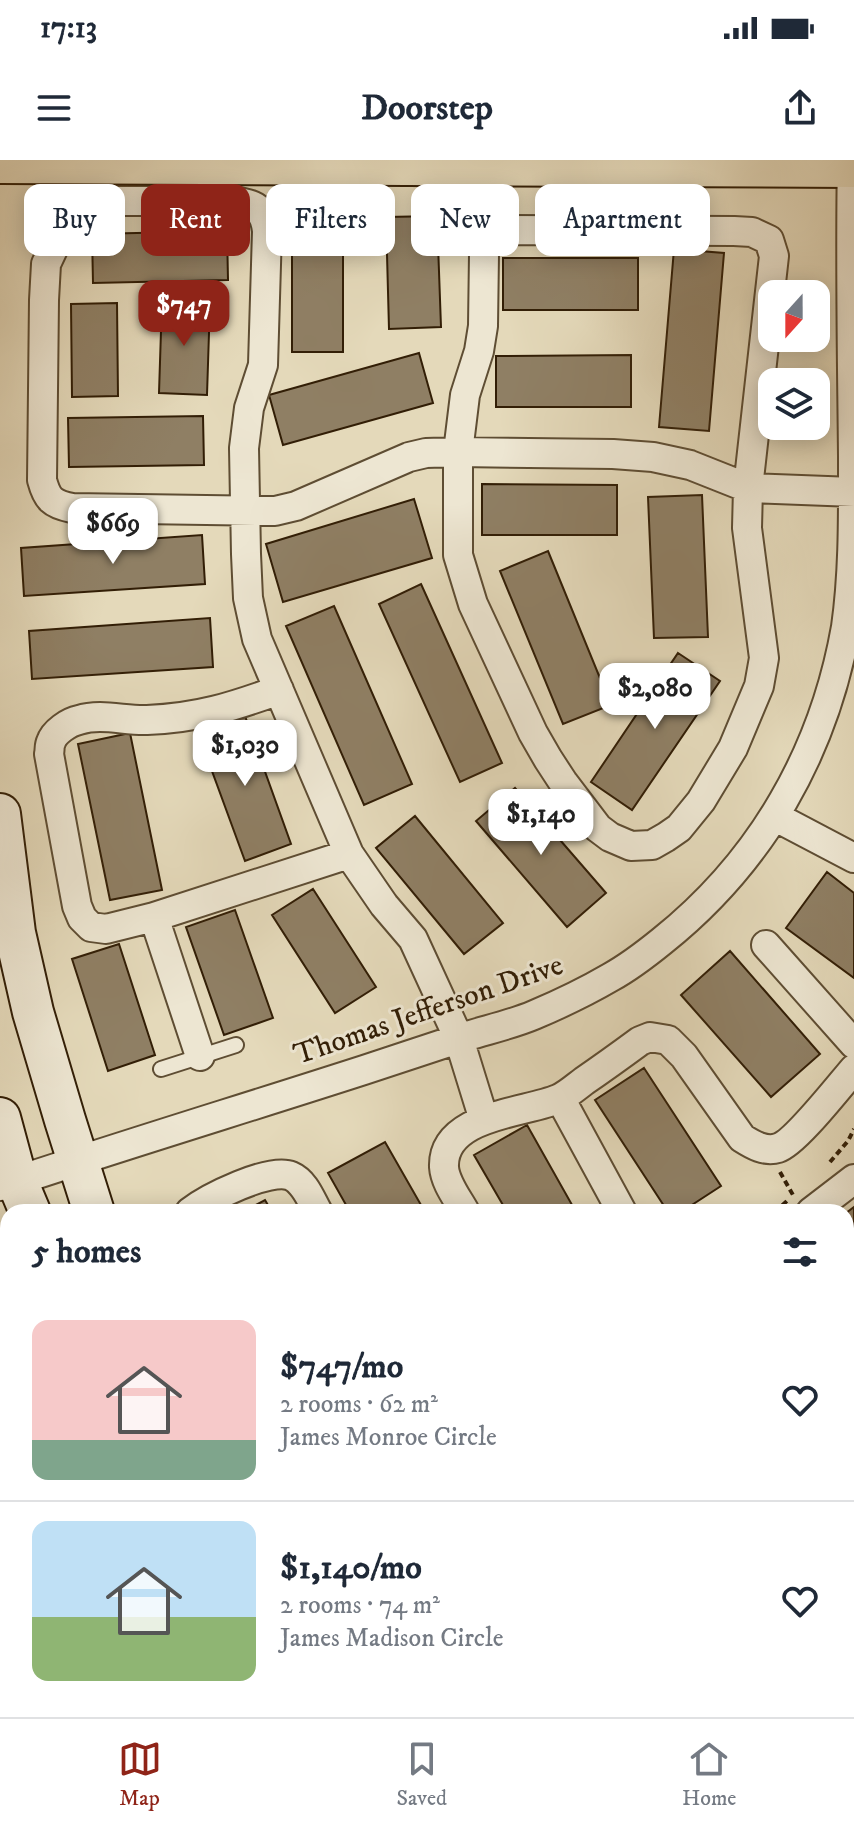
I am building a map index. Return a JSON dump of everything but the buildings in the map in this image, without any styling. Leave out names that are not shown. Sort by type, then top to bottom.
[{"type":"main road","points":[[0,161],[853,163]]},
{"type":"street","name":"Thomas Jefferson Drive","points":[[16,1193],[79,1159],[533,1015],[612,977],[648,952],[716,893],[744,860],[792,787],[810,748],[826,707],[847,623],[852,581],[853,163]]},
{"type":"street","points":[[484,1120],[459,1039],[413,939],[384,905],[349,854],[257,639],[248,598],[245,509],[244,448],[249,408],[263,365],[265,218],[257,208],[247,203],[108,201],[82,212],[62,230],[46,264],[42,480],[46,495],[59,505],[72,508],[245,509],[275,511],[296,506],[409,457],[458,452],[653,457],[690,465],[748,488],[853,492]]},
{"type":"street","points":[[508,230],[719,230],[752,232],[769,240],[774,256],[748,488],[747,528],[764,658],[759,686],[733,748],[701,801],[679,828],[652,845],[631,846],[598,828],[563,782],[533,733],[473,604],[458,555],[458,452],[465,395],[479,351],[483,326],[486,241],[496,234],[508,230]]},
{"type":"street","points":[[279,690],[235,706],[187,717],[78,720],[51,739],[49,754],[77,906],[82,918],[91,927],[106,929],[154,917],[349,854]]},
{"type":"street","points":[[0,814],[18,946],[37,1026],[92,1204]]},
{"type":"street","points":[[774,816],[854,858]]},
{"type":"street","points":[[154,917],[200,1056]]},
{"type":"street","points":[[766,945],[854,1044]]},
{"type":"street","points":[[461,1204],[444,1168],[454,1139],[466,1128],[560,1098],[650,1037],[668,1040],[684,1056],[742,1138],[755,1146],[771,1149],[781,1148],[794,1137],[854,1069]]},
{"type":"street","points":[[560,1098],[618,1204]]},
{"type":"street","points":[[0,1118],[16,1193]]},
{"type":"street","points":[[203,1204],[222,1192],[269,1176],[290,1175],[303,1185],[314,1204]]},
{"type":"street","points":[[819,1204],[854,1179]]},
{"type":"lane","points":[[161,1069],[236,1045]]},
{"type":"path","points":[[779,1170],[788,1187],[803,1204]]}]
